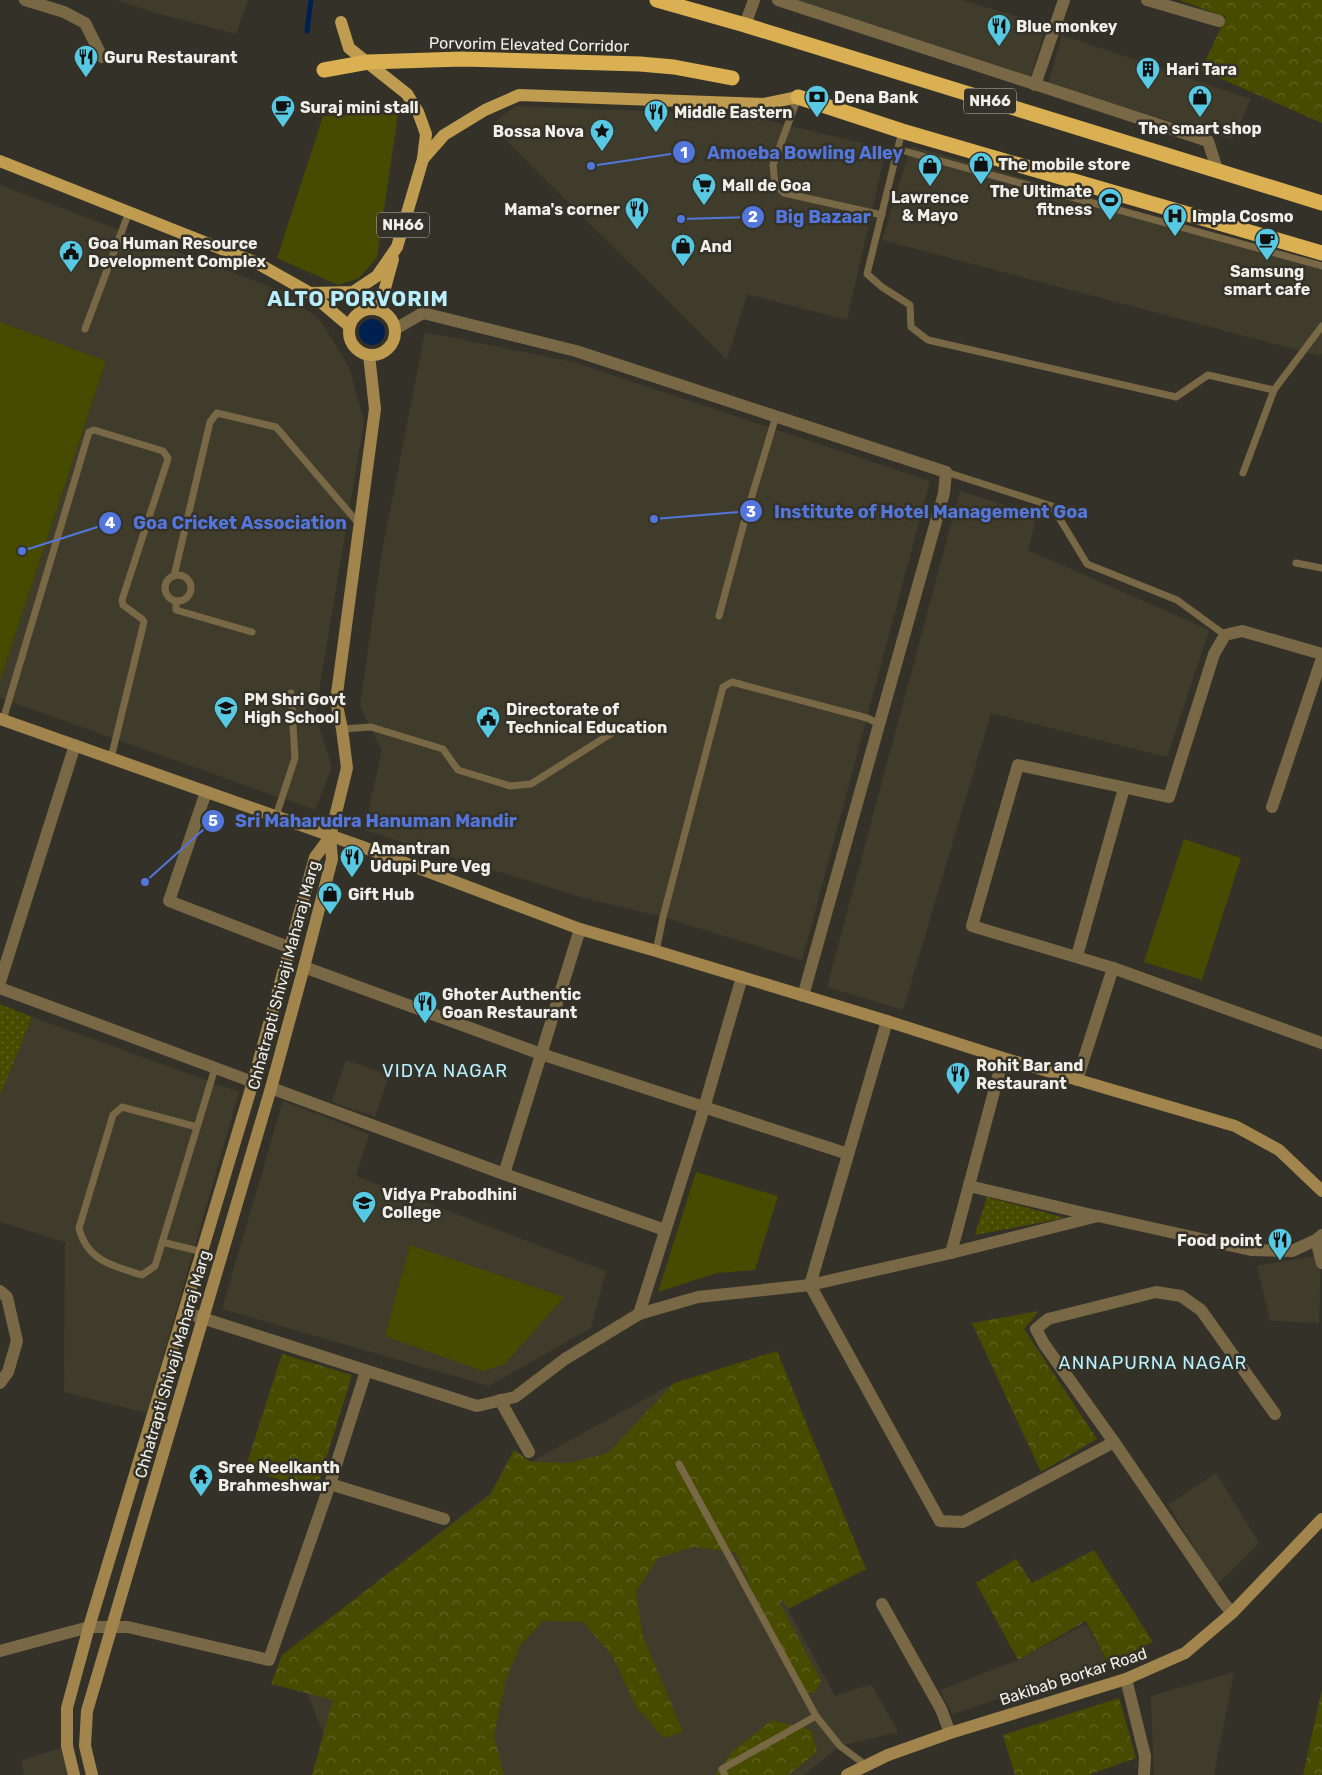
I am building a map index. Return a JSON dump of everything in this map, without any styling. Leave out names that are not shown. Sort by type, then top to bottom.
[{"type":"highway","name":"NH66","points":[[657,0],[1322,203]]},
{"type":"highway","name":"Porvorim Elevated Corridor","points":[[324,70],[368,62],[462,59],[640,64],[674,67],[732,78]]},
{"type":"highway","name":"NH66","points":[[798,97],[902,131],[1322,253]]},
{"type":"main road","points":[[341,22],[350,48],[407,94],[418,112],[426,134],[423,159]]},
{"type":"main road","name":"NH66","points":[[310,293],[353,292],[377,276],[397,247],[423,159],[444,135],[485,110],[519,95],[764,104],[798,97]]},
{"type":"main road","points":[[0,162],[257,263],[310,293],[349,326]]},
{"type":"main road","points":[[379,310],[397,247]]},
{"type":"main road","points":[[364,310],[379,310],[390,317],[395,329],[392,343],[388,348],[376,355],[369,355],[355,348],[351,342],[349,326],[352,319],[364,310]]},
{"type":"street","points":[[25,0],[64,12],[86,23],[102,57]]},
{"type":"street","points":[[745,26],[754,0]]},
{"type":"street","points":[[778,0],[1208,141],[1218,172]]},
{"type":"street","points":[[1035,85],[1064,0]]},
{"type":"street","points":[[1147,0],[1219,21]]},
{"type":"street","points":[[395,329],[423,313],[576,351],[946,472],[944,493],[803,996]]},
{"type":"street","points":[[330,836],[347,768],[336,701],[374,409],[369,355]]},
{"type":"street","points":[[1322,654],[1242,631],[1225,636],[1214,654],[1169,797],[1018,765],[972,926],[1113,968],[1322,1043]]},
{"type":"street","points":[[1272,807],[1322,658]]},
{"type":"street","points":[[1,720],[360,846],[580,929],[887,1021],[1003,1058],[1235,1126],[1279,1150],[1322,1191]]},
{"type":"street","points":[[0,982],[75,745]]},
{"type":"street","points":[[1077,956],[1124,788]]},
{"type":"street","points":[[206,792],[169,901],[291,948]]},
{"type":"street","name":"Chhatrapti Shivaji Maharaj Marg","points":[[74,1775],[67,1746],[67,1708],[89,1627],[253,1082],[315,857],[330,836]]},
{"type":"street","name":"Chhatrapti Shivaji Maharaj Marg","points":[[92,1775],[85,1746],[87,1711],[271,1088],[332,859],[330,836]]},
{"type":"street","points":[[504,1174],[580,929]]},
{"type":"street","points":[[304,967],[541,1054],[848,1154]]},
{"type":"street","points":[[1077,1080],[1113,968]]},
{"type":"street","points":[[639,1314],[704,1108],[742,977]]},
{"type":"street","points":[[0,988],[253,1082]]},
{"type":"street","points":[[887,1021],[810,1284],[940,1521],[964,1522],[1114,1442]]},
{"type":"street","points":[[951,1253],[1003,1058]]},
{"type":"street","points":[[271,1088],[504,1174],[666,1230]]},
{"type":"street","points":[[969,1186],[1252,1250],[1292,1251],[1319,1237],[1322,1263]]},
{"type":"street","points":[[185,1312],[477,1406],[514,1397],[565,1359],[639,1314],[698,1297],[810,1284],[951,1253],[1098,1216]]},
{"type":"street","points":[[0,1290],[7,1297],[16,1341],[8,1372],[0,1383]]},
{"type":"street","points":[[1232,1613],[1044,1344],[1036,1329],[1048,1319],[1156,1292],[1181,1296],[1201,1310],[1274,1414]]},
{"type":"street","points":[[0,1652],[89,1627],[112,1626],[128,1627],[269,1660],[330,1484],[366,1371]]},
{"type":"street","points":[[500,1400],[529,1452]]},
{"type":"street","points":[[330,1484],[444,1519]]},
{"type":"street","name":"Bakibab Borkar Road","points":[[847,1775],[888,1755],[950,1733],[1126,1679],[1185,1653],[1232,1613],[1322,1519]]},
{"type":"street","points":[[882,1604],[941,1709],[950,1733]]},
{"type":"street","points":[[1126,1679],[1145,1756],[1144,1775]]},
{"type":"lane","points":[[798,97],[773,165],[775,184],[784,193],[882,215]]},
{"type":"lane","points":[[902,131],[867,274],[882,287],[910,305],[911,327],[928,340],[1176,397],[1208,374],[1274,390]]},
{"type":"lane","points":[[897,148],[1322,266]]},
{"type":"lane","points":[[85,329],[128,212]]},
{"type":"lane","points":[[1243,473],[1274,390],[1322,326]]},
{"type":"lane","points":[[174,576],[210,422],[217,413],[276,427],[359,524]]},
{"type":"lane","points":[[719,616],[745,519],[776,416]]},
{"type":"lane","points":[[1,720],[89,432],[94,430],[163,451],[168,458],[167,462],[122,600],[123,605],[144,622],[111,758]]},
{"type":"lane","points":[[946,472],[1052,506],[1087,564],[1177,600],[1225,636]]},
{"type":"lane","points":[[1296,563],[1322,568]]},
{"type":"lane","points":[[179,575],[186,578],[191,589],[184,599],[176,601],[169,597],[165,589],[168,581],[174,576],[179,575]]},
{"type":"lane","points":[[176,601],[176,610],[252,632]]},
{"type":"lane","points":[[656,951],[663,917],[723,687],[732,682],[867,718],[880,724]]},
{"type":"lane","points":[[276,816],[295,758],[291,693]]},
{"type":"lane","points":[[342,730],[371,727],[443,749],[458,770],[510,786],[531,784],[623,726]]},
{"type":"lane","points":[[197,1127],[122,1107],[113,1115],[79,1228],[82,1239],[94,1255],[108,1265],[142,1275],[155,1266],[215,1068]]},
{"type":"lane","points":[[162,1242],[202,1252]]},
{"type":"lane","points":[[679,1464],[816,1716],[840,1746],[867,1766]]},
{"type":"lane","points":[[724,1775],[722,1769],[816,1716]]},
{"type":"shaded area","points":[[116,0],[248,0],[236,34],[156,13]]},
{"type":"shaded area","points":[[770,0],[962,0],[1046,25],[1031,77]]},
{"type":"shaded area","points":[[1062,35],[1251,99],[1232,140],[1048,84]]},
{"type":"shaded area","name":"Mall de Goa","points":[[515,106],[744,115],[886,149],[847,320],[747,294],[727,360],[491,125]]},
{"type":"shaded area","points":[[911,146],[1322,264],[1322,353],[1320,356],[882,240]]},
{"type":"shaded area","points":[[0,185],[282,291],[320,320],[349,367],[364,422],[315,715],[332,767],[315,810],[0,698],[0,681],[106,361],[0,322]]},
{"type":"shaded area","points":[[425,332],[573,362],[930,481],[802,960],[663,917],[584,898],[364,830],[382,750],[360,706],[381,557]]},
{"type":"shaded area","points":[[960,491],[1037,515],[1028,550],[1209,630],[1167,757],[991,713],[903,1010],[827,987]]},
{"type":"shaded area","points":[[32,1017],[239,1092],[147,1413],[64,1392],[65,1242],[0,1222],[0,1096]]},
{"type":"shaded area","points":[[346,1060],[389,1075],[375,1117],[332,1102]]},
{"type":"shaded area","name":"Vidya Prabodhini College","points":[[283,1101],[369,1134],[356,1176],[606,1271],[591,1328],[489,1386],[222,1309]]},
{"type":"shaded area","points":[[1321,1255],[1319,1323],[1270,1321],[1257,1266]]},
{"type":"shaded area","points":[[674,1383],[788,1609],[835,1696],[871,1684],[898,1732],[840,1746],[804,1775],[341,1775],[291,1655],[444,1529],[531,1462]]},
{"type":"shaded area","points":[[1216,1473],[1259,1543],[1217,1585],[1168,1505]]},
{"type":"shaded area","points":[[1086,1624],[1108,1663],[952,1714],[940,1690],[1018,1660]]},
{"type":"shaded area","points":[[1234,1672],[1214,1775],[1154,1775],[1151,1696]]},
{"type":"shaded area","points":[[61,1748],[70,1775],[24,1775],[21,1760]]},
{"type":"green space","points":[[1179,0],[1322,0],[1322,123],[1201,70],[1226,17]]},
{"type":"green space","points":[[398,114],[377,258],[359,278],[338,285],[277,258],[323,116]]},
{"type":"green space","points":[[0,322],[106,361],[0,681]]},
{"type":"green space","points":[[1184,839],[1241,858],[1202,980],[1144,962]]},
{"type":"green space","points":[[0,1004],[32,1017],[0,1096]]},
{"type":"green space","points":[[696,1172],[778,1196],[755,1270],[717,1273],[658,1292]]},
{"type":"green space","points":[[987,1197],[1065,1218],[975,1235]]},
{"type":"green space","points":[[410,1245],[564,1297],[505,1364],[483,1371],[385,1336]]},
{"type":"green space","points":[[1039,1311],[1024,1329],[1097,1439],[1041,1472],[972,1323]]},
{"type":"green space","points":[[777,1351],[866,1569],[788,1609],[783,1600],[780,1604],[821,1681],[814,1694],[805,1691],[752,1590],[735,1552],[693,1547],[658,1558],[636,1592],[643,1636],[683,1732],[664,1738],[636,1707],[612,1655],[583,1622],[543,1621],[520,1646],[506,1679],[494,1736],[504,1775],[312,1775],[333,1700],[271,1684],[282,1655],[490,1495],[514,1450],[531,1462],[569,1463],[608,1453],[674,1383]]},
{"type":"green space","points":[[282,1354],[352,1375],[316,1491],[245,1469]]},
{"type":"green space","points":[[1094,1550],[1153,1642],[1108,1663],[1086,1621],[1018,1660],[976,1583],[1016,1559],[1032,1583]]},
{"type":"green space","points":[[1322,1689],[1322,1775],[1303,1775]]},
{"type":"green space","points":[[1119,1698],[1136,1758],[1088,1775],[1015,1775],[1003,1735]]},
{"type":"green space","points":[[772,1720],[811,1730],[817,1752],[788,1775],[715,1775],[733,1751]]},
{"type":"water","points":[[372,319],[381,323],[385,332],[381,341],[372,345],[363,341],[359,332],[363,323]]},
{"type":"waterway","points":[[307,31],[311,0]]},
{"type":"place","name":"Blue monkey","points":[[999,47]]},
{"type":"place","name":"Guru Restaurant","points":[[86,78]]},
{"type":"place","name":"Hari Tara","points":[[1148,90]]},
{"type":"place","name":"Dena Bank","points":[[817,118]]},
{"type":"place","name":"The smart shop","points":[[1200,118]]},
{"type":"place","name":"Suraj mini stall","points":[[283,128]]},
{"type":"place","name":"Middle Eastern","points":[[656,133]]},
{"type":"place","name":"Bossa Nova","points":[[602,152]]},
{"type":"place","name":"Amoeba Bowling Alley","points":[[591,166]]},
{"type":"place","name":"The mobile store","points":[[981,185]]},
{"type":"place","name":"Lawrence & Mayo","points":[[930,187]]},
{"type":"place","name":"Mall de Goa","points":[[704,206]]},
{"type":"place","name":"Big Bazaar","points":[[681,219]]},
{"type":"place","name":"The Ultimate fitness","points":[[1110,221]]},
{"type":"place","name":"Mama's corner","points":[[637,230]]},
{"type":"place","name":"Impla Cosmo","points":[[1175,237]]},
{"type":"place","name":"Samsung smart cafe","points":[[1267,261]]},
{"type":"place","name":"And","points":[[683,267]]},
{"type":"place","name":"Goa Human Resource Development Complex","points":[[71,273]]},
{"type":"place","name":"Institute of Hotel Management Goa","points":[[654,519]]},
{"type":"place","name":"Goa Cricket Association","points":[[22,551]]},
{"type":"place","name":"PM Shri Govt High School","points":[[226,729]]},
{"type":"place","name":"Directorate of Technical Education","points":[[488,739]]},
{"type":"place","name":"Amantran Udupi Pure Veg","points":[[352,878]]},
{"type":"place","name":"Sri Maharudra Hanuman Mandir","points":[[145,882]]},
{"type":"place","name":"Gift Hub","points":[[330,915]]},
{"type":"place","name":"Ghoter Authentic Goan Restaurant","points":[[425,1024]]},
{"type":"place","name":"Rohit Bar and Restaurant","points":[[958,1095]]},
{"type":"place","name":"Vidya Prabodhini College","points":[[364,1224]]},
{"type":"place","name":"Food point","points":[[1280,1261]]},
{"type":"place","name":"Sree Neelkanth Brahmeshwar","points":[[201,1497]]},
{"type":"district","name":"ALTO PORVORIM","points":[[358,299]]},
{"type":"district","name":"VIDYA NAGAR","points":[[445,1071]]},
{"type":"district","name":"ANNAPURNA NAGAR","points":[[1153,1363]]}]
